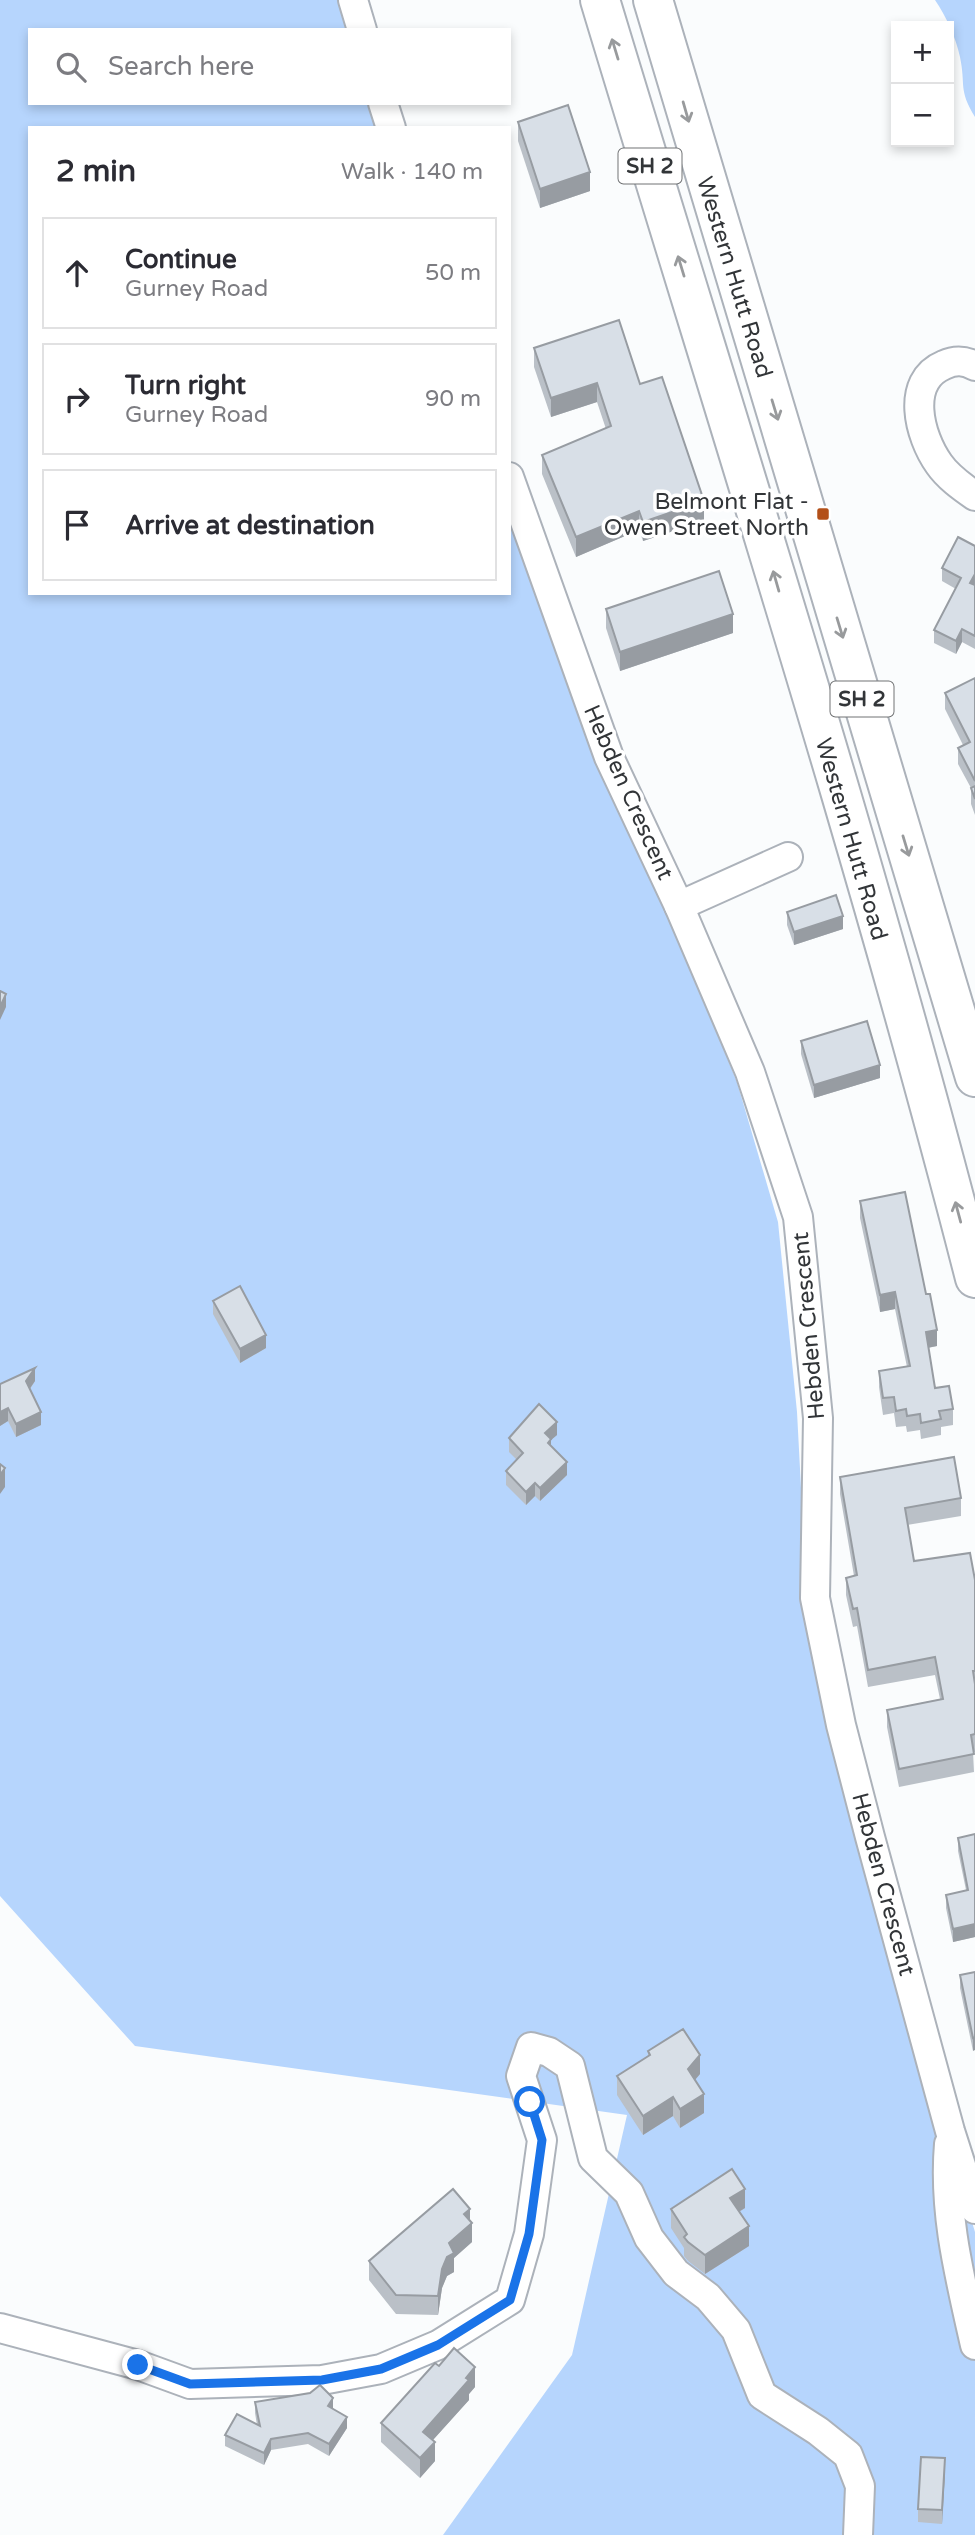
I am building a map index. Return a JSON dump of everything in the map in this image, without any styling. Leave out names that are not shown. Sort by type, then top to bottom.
[{"type":"highway","name":"Western Hutt Road","points":[[600,0],[749,488],[899,997],[975,1278]]},
{"type":"highway","name":"Western Hutt Road","points":[[653,0],[975,1077]]},
{"type":"street","points":[[353,0],[361,28]]},
{"type":"street","points":[[384,105],[390,126]]},
{"type":"street","points":[[975,366],[954,361],[932,370],[922,383],[919,401],[927,444],[939,465],[975,496]]},
{"type":"street","name":"Hebden Crescent","points":[[511,483],[609,757],[679,905],[750,1072],[799,1217],[818,1418],[814,1598],[844,1738],[950,2131],[975,2209]]},
{"type":"street","points":[[679,905],[788,857]]},
{"type":"street","points":[[0,2328],[138,2365],[190,2384],[322,2380],[381,2369],[438,2345],[510,2300],[529,2234],[542,2140],[522,2076],[531,2048],[549,2052],[570,2066],[593,2158],[629,2193],[649,2238],[676,2273],[709,2297],[736,2330],[762,2395],[818,2431],[848,2455],[860,2486],[858,2535]]},
{"type":"street","points":[[950,2131],[946,2179],[952,2245],[975,2345]]},
{"type":"shaded area","points":[[0,0],[340,0],[348,28],[28,28],[28,105],[371,105],[376,126],[28,126],[28,595],[511,595],[511,528],[593,753],[662,898],[737,1082],[778,1222],[797,1412],[807,1601],[944,2131],[975,2232],[975,2535],[443,2535],[572,2355],[627,2115],[135,2046],[0,1896]]},
{"type":"shaded area","points":[[935,0],[975,0],[975,117],[964,93],[962,67],[954,37],[954,21],[947,20]]},
{"type":"building","points":[[568,105],[590,172],[540,189],[518,122]]},
{"type":"building","points":[[619,320],[640,384],[662,377],[704,501],[643,522],[639,511],[576,537],[542,455],[611,426],[597,383],[551,398],[534,348]]},
{"type":"building","points":[[958,537],[975,546],[975,574],[970,583],[975,585],[975,636],[962,629],[956,641],[934,630],[961,578],[942,568]]},
{"type":"building","points":[[719,571],[733,614],[620,652],[606,609]]},
{"type":"building","points":[[975,678],[975,781],[958,748],[970,742],[945,693]]},
{"type":"building","points":[[836,895],[843,916],[794,932],[787,912]]},
{"type":"building","points":[[0,991],[6,994],[0,1007]]},
{"type":"building","points":[[867,1021],[880,1065],[814,1085],[801,1041]]},
{"type":"building","points":[[905,1192],[926,1294],[930,1294],[937,1330],[926,1332],[935,1388],[949,1386],[953,1409],[939,1411],[941,1419],[921,1423],[920,1414],[907,1416],[906,1409],[896,1411],[894,1397],[883,1398],[879,1371],[910,1366],[895,1292],[880,1295],[860,1201]]},
{"type":"building","points":[[240,1286],[266,1335],[240,1349],[213,1301]]},
{"type":"building","points":[[35,1368],[26,1381],[41,1412],[16,1424],[8,1408],[0,1412],[0,1384]]},
{"type":"building","points":[[539,1404],[557,1422],[545,1433],[551,1439],[548,1443],[567,1462],[540,1488],[535,1483],[526,1492],[506,1471],[523,1453],[509,1438]]},
{"type":"building","points":[[954,1457],[961,1498],[905,1508],[914,1561],[970,1553],[975,1580],[975,1734],[971,1735],[974,1754],[899,1769],[887,1710],[943,1699],[935,1657],[868,1670],[857,1608],[853,1609],[846,1578],[857,1575],[840,1477]]},
{"type":"building","points":[[975,1834],[975,1924],[953,1929],[946,1895],[968,1890],[958,1838]]},
{"type":"building","points":[[975,1972],[975,2037],[973,2038],[960,1975]]},
{"type":"building","points":[[683,2029],[700,2055],[688,2069],[704,2094],[680,2109],[673,2097],[643,2116],[617,2076],[650,2055],[648,2051]]},
{"type":"building","points":[[732,2169],[745,2189],[730,2198],[749,2226],[705,2255],[684,2237],[687,2234],[671,2209]]},
{"type":"building","points":[[453,2189],[470,2209],[464,2214],[472,2223],[449,2243],[454,2253],[447,2257],[442,2269],[438,2296],[396,2295],[369,2261]]},
{"type":"building","points":[[454,2348],[475,2367],[466,2378],[469,2380],[423,2432],[435,2442],[420,2458],[381,2423],[435,2363],[439,2366]]},
{"type":"building","points":[[320,2385],[333,2398],[328,2406],[347,2417],[329,2444],[308,2433],[271,2439],[264,2453],[225,2435],[237,2414],[260,2426],[255,2402],[310,2393]]},
{"type":"building","points":[[921,2457],[945,2458],[942,2510],[918,2509]]},
{"type":"place","name":"Belmont Flat - Owen Street North","points":[[823,514]]},
{"type":"route","points":[[138,2365],[190,2384],[322,2380],[381,2369],[438,2345],[510,2300],[529,2234],[534,2178],[542,2140],[530,2102]]}]
